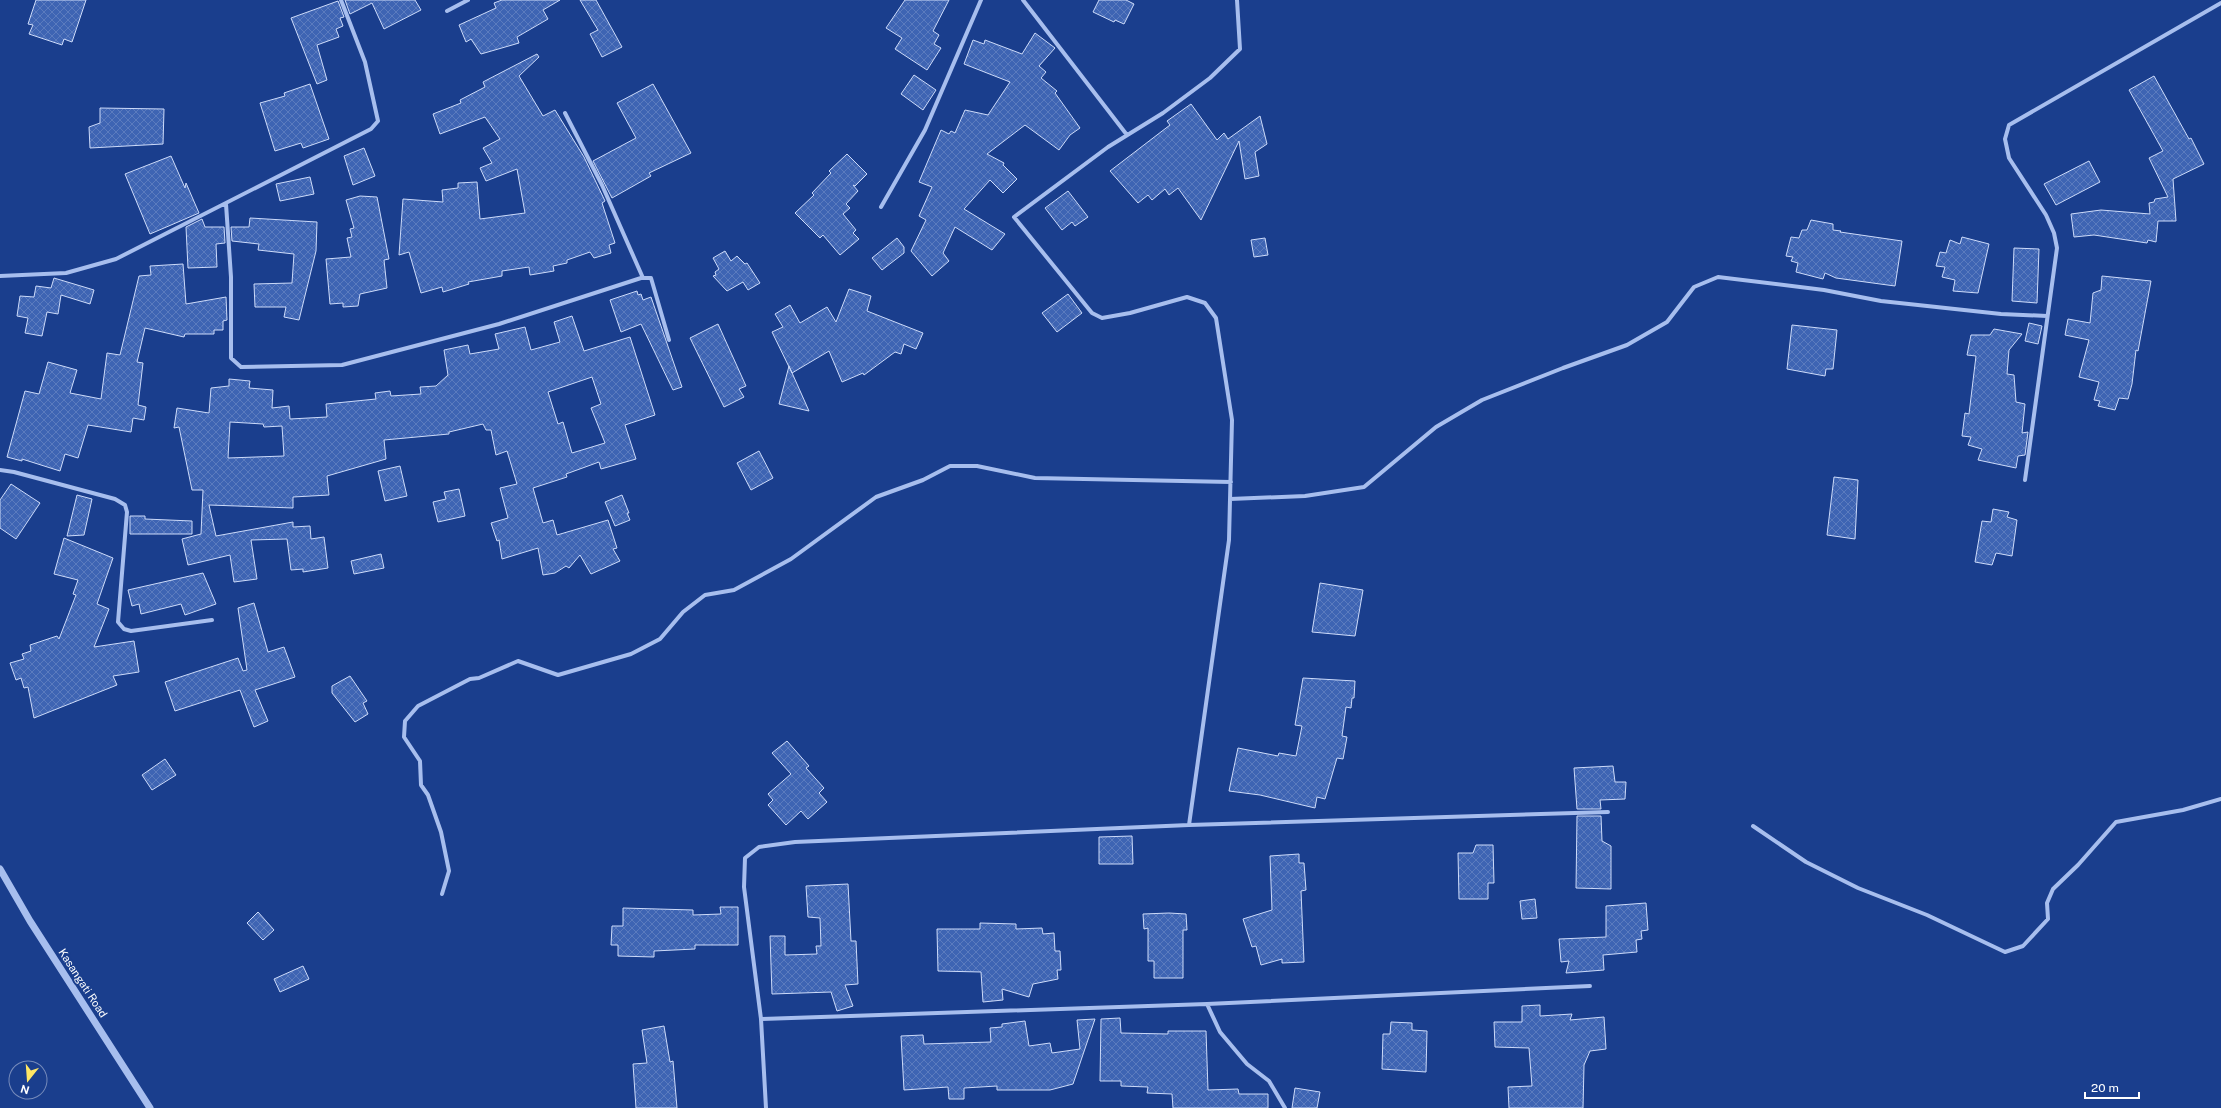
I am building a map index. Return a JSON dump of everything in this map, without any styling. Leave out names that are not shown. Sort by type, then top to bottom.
[{"type":"street","points":[[0,276],[66,274],[116,259],[371,129],[378,121],[365,62],[341,0]]},
{"type":"street","points":[[447,11],[468,0]]},
{"type":"street","points":[[881,207],[925,130],[982,0]]},
{"type":"street","points":[[1023,0],[1127,135]]},
{"type":"street","points":[[1189,825],[1229,540],[1232,420],[1216,318],[1205,303],[1186,297],[1130,313],[1102,318],[1092,313],[1014,217],[1127,135],[1163,113],[1210,78],[1240,49],[1237,0]]},
{"type":"street","points":[[2025,480],[2056,248],[2054,233],[2046,215],[2009,158],[2005,139],[2009,125],[2221,3]]},
{"type":"street","points":[[565,113],[602,185],[643,278]]},
{"type":"street","points":[[226,204],[231,277],[231,358],[237,365],[246,368],[342,365],[500,324],[643,278],[651,278],[669,340]]},
{"type":"street","points":[[1230,499],[1305,496],[1364,487],[1436,427],[1482,400],[1563,368],[1627,346],[1667,322],[1694,287],[1718,276],[1824,290],[1881,301],[2001,314],[2047,316]]},
{"type":"street","points":[[442,894],[449,871],[441,832],[428,795],[421,786],[420,761],[404,737],[405,721],[418,706],[470,679],[479,678],[518,661],[558,675],[631,654],[660,639],[683,612],[705,595],[734,590],[791,559],[876,498],[923,480],[950,466],[977,466],[1035,478],[1231,482]]},
{"type":"street","points":[[0,470],[14,472],[114,498],[125,505],[127,512],[118,622],[124,629],[131,631],[212,620]]},
{"type":"street","points":[[1753,826],[1806,862],[1858,888],[1927,915],[2005,952],[2023,946],[2048,919],[2047,903],[2053,889],[2078,865],[2116,822],[2183,810],[2221,799]]},
{"type":"street","points":[[766,1108],[761,1020],[744,887],[745,858],[759,847],[794,842],[1189,825],[1608,812]]},
{"type":"street","name":"Kasangati Road","points":[[0,869],[30,921],[150,1108]]},
{"type":"street","points":[[761,1020],[1207,1004],[1590,986]]},
{"type":"street","points":[[1207,1004],[1220,1032],[1247,1064],[1269,1081],[1285,1108]]},
{"type":"building","points":[[36,0],[86,0],[72,42],[64,39],[62,45],[29,34],[33,25],[28,24]]},
{"type":"building","points":[[345,0],[415,0],[421,10],[384,29],[372,3],[350,14]]},
{"type":"building","points":[[502,0],[560,0],[543,10],[548,19],[517,37],[519,43],[481,54],[471,39],[466,42],[459,25],[496,8],[494,3]]},
{"type":"building","points":[[580,0],[596,0],[622,47],[602,57],[590,34],[598,30]]},
{"type":"building","points":[[905,0],[949,0],[933,31],[939,35],[934,44],[941,48],[927,70],[895,49],[902,38],[886,28]]},
{"type":"building","points":[[1099,0],[1126,0],[1134,4],[1124,24],[1115,20],[1114,22],[1093,12]]},
{"type":"building","points":[[338,1],[344,17],[340,18],[343,26],[336,29],[339,37],[317,45],[327,80],[317,84],[291,18]]},
{"type":"building","points":[[1035,33],[1055,48],[1039,66],[1046,72],[1041,78],[1057,91],[1055,93],[1080,128],[1070,135],[1059,150],[1025,125],[987,154],[1004,163],[1003,165],[1017,179],[1003,193],[990,180],[964,209],[1005,234],[992,250],[955,227],[943,253],[949,261],[932,276],[911,251],[926,220],[919,216],[932,187],[919,182],[941,130],[949,134],[951,131],[955,133],[965,110],[988,115],[1010,82],[964,64],[973,40],[984,44],[985,40],[1022,54]]},
{"type":"building","points":[[537,54],[539,57],[519,76],[543,116],[555,110],[584,157],[605,201],[602,203],[615,243],[609,245],[611,253],[594,258],[590,252],[567,260],[567,263],[553,266],[554,271],[530,275],[529,267],[502,271],[502,276],[468,282],[469,284],[443,292],[442,287],[421,293],[409,252],[399,255],[403,199],[443,202],[442,190],[458,188],[458,183],[477,182],[480,219],[525,213],[517,169],[486,181],[480,168],[492,163],[483,148],[500,139],[485,117],[440,134],[433,114],[461,103],[460,100],[485,87],[483,82]]},
{"type":"building","points":[[914,75],[936,90],[923,110],[901,94]]},
{"type":"building","points":[[2154,76],[2189,139],[2191,138],[2204,164],[2173,179],[2176,221],[2158,221],[2156,242],[2148,240],[2147,243],[2094,235],[2074,237],[2071,214],[2101,210],[2150,214],[2149,203],[2154,202],[2155,199],[2168,197],[2149,158],[2163,151],[2129,90]]},
{"type":"building","points":[[310,84],[329,139],[303,148],[301,143],[275,151],[260,103],[285,96],[284,93]]},
{"type":"building","points":[[653,84],[691,153],[649,173],[651,176],[612,198],[593,161],[636,138],[617,103]]},
{"type":"building","points":[[1191,104],[1217,140],[1224,133],[1228,139],[1260,116],[1267,144],[1255,152],[1259,176],[1245,179],[1239,141],[1201,220],[1178,188],[1169,195],[1165,189],[1152,200],[1148,195],[1138,203],[1110,171],[1170,125],[1167,121]]},
{"type":"building","points":[[100,108],[164,109],[163,144],[90,148],[89,127],[100,123]]},
{"type":"building","points":[[364,148],[375,176],[353,185],[344,156]]},
{"type":"building","points":[[847,154],[867,174],[855,186],[853,185],[858,191],[846,204],[850,208],[843,214],[856,230],[853,233],[859,239],[840,255],[823,235],[820,238],[795,213],[814,195],[812,193],[831,173],[829,171]]},
{"type":"building","points":[[171,156],[185,188],[186,183],[199,213],[150,234],[125,174]]},
{"type":"building","points":[[2089,161],[2100,182],[2056,205],[2044,184]]},
{"type":"building","points":[[310,177],[314,194],[280,201],[276,184]]},
{"type":"building","points":[[1068,191],[1088,217],[1075,226],[1072,222],[1062,230],[1045,208]]},
{"type":"building","points":[[360,196],[377,197],[389,259],[384,260],[387,288],[360,294],[358,306],[343,307],[343,303],[330,304],[326,259],[351,257],[347,238],[352,237],[350,229],[354,228],[346,200]]},
{"type":"building","points":[[250,218],[317,222],[316,251],[299,320],[284,317],[286,307],[255,307],[254,284],[292,283],[294,254],[258,250],[259,244],[232,241],[231,227],[249,227]]},
{"type":"building","points":[[202,219],[205,227],[224,227],[225,243],[216,244],[217,267],[188,268],[186,227]]},
{"type":"building","points":[[1811,220],[1833,224],[1833,230],[1841,231],[1840,232],[1902,241],[1895,286],[1836,278],[1825,273],[1823,279],[1796,272],[1798,263],[1791,261],[1793,257],[1786,256],[1791,237],[1799,238],[1802,230],[1807,230]]},
{"type":"building","points":[[1962,237],[1989,244],[1978,293],[1953,291],[1955,280],[1942,277],[1945,267],[1936,266],[1940,252],[1946,253],[1950,240],[1960,244]]},
{"type":"building","points":[[897,238],[904,247],[904,253],[882,270],[872,258]]},
{"type":"building","points":[[1265,238],[1268,255],[1254,257],[1251,240]]},
{"type":"building","points":[[2014,248],[2039,249],[2037,303],[2012,301]]},
{"type":"building","points":[[725,251],[731,261],[737,256],[745,264],[747,263],[760,283],[748,290],[743,282],[727,291],[713,276],[716,275],[715,272],[719,269],[713,258]]},
{"type":"building","points":[[183,264],[186,304],[226,297],[227,320],[223,321],[223,330],[214,330],[214,334],[185,334],[184,337],[145,328],[137,362],[143,363],[138,405],[146,407],[144,420],[133,418],[131,432],[88,425],[78,458],[65,454],[60,471],[22,459],[22,461],[7,457],[25,391],[39,394],[48,362],[77,370],[70,393],[101,399],[107,353],[120,355],[139,276],[151,275],[150,266]]},
{"type":"building","points":[[2102,276],[2151,281],[2138,351],[2136,350],[2132,384],[2128,399],[2119,398],[2115,410],[2098,406],[2100,401],[2094,400],[2099,382],[2079,377],[2089,340],[2065,335],[2068,319],[2090,323],[2093,293],[2101,290]]},
{"type":"building","points":[[54,278],[94,290],[90,304],[61,295],[58,314],[47,312],[42,336],[25,333],[28,318],[17,316],[20,296],[34,297],[36,286],[51,288]]},
{"type":"building","points":[[849,289],[871,296],[867,311],[923,333],[916,349],[904,344],[901,354],[895,352],[864,375],[863,373],[842,382],[829,351],[792,373],[772,332],[783,327],[775,314],[790,305],[800,323],[827,307],[836,322]]},
{"type":"building","points":[[637,291],[638,295],[641,294],[643,300],[651,297],[682,387],[673,390],[641,324],[621,332],[610,300]]},
{"type":"building","points":[[1068,294],[1082,313],[1057,332],[1042,313]]},
{"type":"building","points":[[572,316],[584,351],[630,337],[655,415],[625,425],[636,459],[601,469],[599,462],[566,474],[567,477],[533,488],[543,523],[553,520],[557,535],[608,520],[617,548],[613,549],[620,561],[591,574],[580,555],[569,568],[566,566],[555,573],[543,575],[538,548],[502,559],[499,540],[497,541],[491,523],[508,518],[500,488],[517,484],[507,451],[496,455],[491,430],[486,430],[483,424],[449,432],[449,434],[384,440],[386,459],[327,476],[329,495],[293,497],[293,508],[209,505],[216,536],[293,522],[293,527],[310,526],[311,539],[324,537],[328,568],[303,572],[303,569],[291,570],[287,539],[251,540],[257,579],[234,582],[230,555],[188,565],[182,539],[201,534],[203,490],[192,490],[179,427],[174,428],[177,408],[209,413],[211,388],[229,386],[229,379],[250,381],[249,388],[273,390],[272,408],[289,406],[290,419],[327,417],[326,404],[376,399],[375,393],[390,391],[391,396],[421,394],[420,387],[436,386],[448,375],[444,350],[468,345],[470,354],[499,349],[495,334],[525,327],[531,350],[560,342],[554,322]],"holes":[[[592,377],[601,404],[591,408],[605,443],[572,453],[563,422],[558,424],[548,392]],[[230,422],[263,424],[264,427],[282,426],[284,456],[228,458]]]},
{"type":"building","points":[[2029,323],[2042,326],[2038,344],[2025,341]]},
{"type":"building","points":[[718,324],[746,386],[739,389],[744,397],[724,407],[690,338]]},
{"type":"building","points":[[1792,325],[1837,330],[1833,369],[1826,369],[1825,376],[1787,369]]},
{"type":"building","points":[[1994,329],[2022,334],[2009,350],[2007,374],[2014,375],[2016,402],[2025,404],[2022,433],[2028,432],[2025,455],[2018,456],[2016,468],[1978,460],[1982,449],[1968,445],[1971,437],[1962,436],[1965,413],[1969,414],[1976,356],[1967,355],[1971,335],[1990,335]]},
{"type":"building","points":[[789,366],[809,411],[779,404]]},
{"type":"building","points":[[759,451],[773,478],[751,490],[737,463]]},
{"type":"building","points":[[400,466],[407,496],[385,501],[378,471]]},
{"type":"building","points":[[1834,477],[1858,480],[1855,539],[1827,535]]},
{"type":"building","points":[[11,484],[40,503],[16,539],[0,528],[0,500]]},
{"type":"building","points":[[459,489],[465,516],[438,522],[433,502],[446,499],[444,492]]},
{"type":"building","points":[[77,495],[92,499],[84,535],[67,536]]},
{"type":"building","points":[[622,495],[630,520],[615,526],[605,502]]},
{"type":"building","points":[[1993,509],[2009,512],[2007,517],[2017,520],[2012,556],[1996,553],[1992,565],[1975,562],[1982,521],[1991,522]]},
{"type":"building","points":[[130,516],[145,516],[145,519],[192,521],[192,534],[130,534]]},
{"type":"building","points":[[64,538],[113,558],[97,604],[109,609],[94,647],[134,641],[139,672],[113,676],[117,685],[34,718],[28,687],[24,688],[21,678],[16,680],[10,663],[24,659],[22,654],[31,651],[30,645],[57,636],[59,639],[76,595],[73,594],[78,580],[54,574]]},
{"type":"building","points":[[381,554],[384,568],[354,574],[351,561]]},
{"type":"building","points":[[203,573],[216,604],[185,615],[181,604],[141,614],[139,604],[132,606],[128,590]]},
{"type":"building","points":[[1320,583],[1363,590],[1355,636],[1312,632]]},
{"type":"building","points":[[254,603],[268,652],[284,647],[295,677],[255,690],[268,721],[254,727],[240,690],[175,711],[165,682],[238,658],[243,671],[247,670],[238,608]]},
{"type":"building","points":[[350,676],[367,701],[363,703],[368,714],[355,722],[332,693],[332,686]]},
{"type":"building","points":[[1303,678],[1355,681],[1354,698],[1352,698],[1351,708],[1346,707],[1342,736],[1347,737],[1343,759],[1337,758],[1325,799],[1317,797],[1315,808],[1260,795],[1229,791],[1238,748],[1278,756],[1279,753],[1296,756],[1302,726],[1295,725]]},
{"type":"building","points":[[787,741],[809,766],[806,768],[824,788],[819,793],[827,802],[808,819],[801,811],[786,825],[768,805],[773,800],[768,794],[791,774],[772,753]]},
{"type":"building","points":[[165,759],[176,775],[152,790],[142,775]]},
{"type":"building","points":[[1613,766],[1615,782],[1626,782],[1625,799],[1600,800],[1601,809],[1577,809],[1574,768]]},
{"type":"building","points":[[1577,816],[1601,816],[1602,841],[1611,846],[1611,889],[1576,888]]},
{"type":"building","points":[[1132,836],[1133,864],[1099,864],[1099,837]]},
{"type":"building","points":[[1476,845],[1493,845],[1494,883],[1488,883],[1488,899],[1459,899],[1458,853],[1473,853]]},
{"type":"building","points":[[1299,854],[1299,863],[1304,863],[1306,890],[1301,891],[1304,962],[1282,963],[1282,959],[1261,965],[1256,946],[1252,947],[1243,919],[1272,910],[1270,856]]},
{"type":"building","points":[[848,884],[851,941],[856,941],[858,984],[845,985],[853,1006],[837,1011],[831,992],[772,994],[770,936],[785,936],[785,955],[817,954],[816,946],[821,946],[820,918],[808,917],[806,886]]},
{"type":"building","points":[[1535,899],[1537,918],[1522,919],[1520,901]]},
{"type":"building","points":[[1646,903],[1648,930],[1641,931],[1642,939],[1636,940],[1637,952],[1603,955],[1604,970],[1566,973],[1569,961],[1561,962],[1559,939],[1606,937],[1606,906]]},
{"type":"building","points":[[720,907],[738,907],[738,945],[695,945],[695,949],[654,951],[654,957],[618,956],[618,945],[611,945],[612,926],[623,926],[623,908],[693,910],[693,915],[721,914]]},
{"type":"building","points":[[258,912],[274,930],[263,940],[247,923]]},
{"type":"building","points":[[1143,914],[1186,914],[1187,930],[1183,930],[1183,978],[1154,978],[1154,961],[1148,961],[1148,928],[1144,929]]},
{"type":"building","points":[[980,923],[1016,924],[1016,929],[1042,928],[1043,934],[1054,933],[1055,951],[1060,951],[1061,970],[1057,970],[1058,979],[1033,984],[1029,997],[1002,989],[1003,1000],[983,1002],[981,972],[938,971],[937,929],[980,929]]},
{"type":"building","points":[[303,966],[309,979],[280,992],[274,979]]},
{"type":"building","points":[[1540,1005],[1540,1016],[1572,1014],[1570,1020],[1604,1017],[1606,1049],[1590,1051],[1584,1065],[1583,1108],[1509,1108],[1508,1087],[1532,1086],[1529,1048],[1495,1047],[1494,1022],[1522,1022],[1522,1006]]},
{"type":"building","points":[[1120,1018],[1121,1033],[1168,1034],[1168,1031],[1206,1031],[1208,1090],[1238,1089],[1239,1094],[1268,1094],[1268,1108],[1173,1108],[1172,1094],[1147,1093],[1148,1087],[1121,1086],[1121,1081],[1100,1081],[1101,1019]]},
{"type":"building","points":[[1095,1019],[1073,1084],[1050,1090],[997,1090],[997,1086],[964,1088],[964,1099],[949,1099],[948,1087],[904,1090],[901,1036],[923,1035],[924,1044],[991,1042],[990,1028],[1002,1027],[1002,1024],[1025,1021],[1029,1046],[1050,1043],[1052,1053],[1080,1049],[1077,1020]]},
{"type":"building","points":[[1391,1022],[1412,1023],[1412,1030],[1427,1031],[1426,1072],[1382,1069],[1383,1034],[1390,1034]]},
{"type":"building","points":[[664,1026],[670,1062],[673,1061],[677,1108],[636,1108],[633,1064],[647,1063],[642,1030]]},
{"type":"building","points":[[1295,1088],[1320,1092],[1317,1108],[1292,1108]]}]
